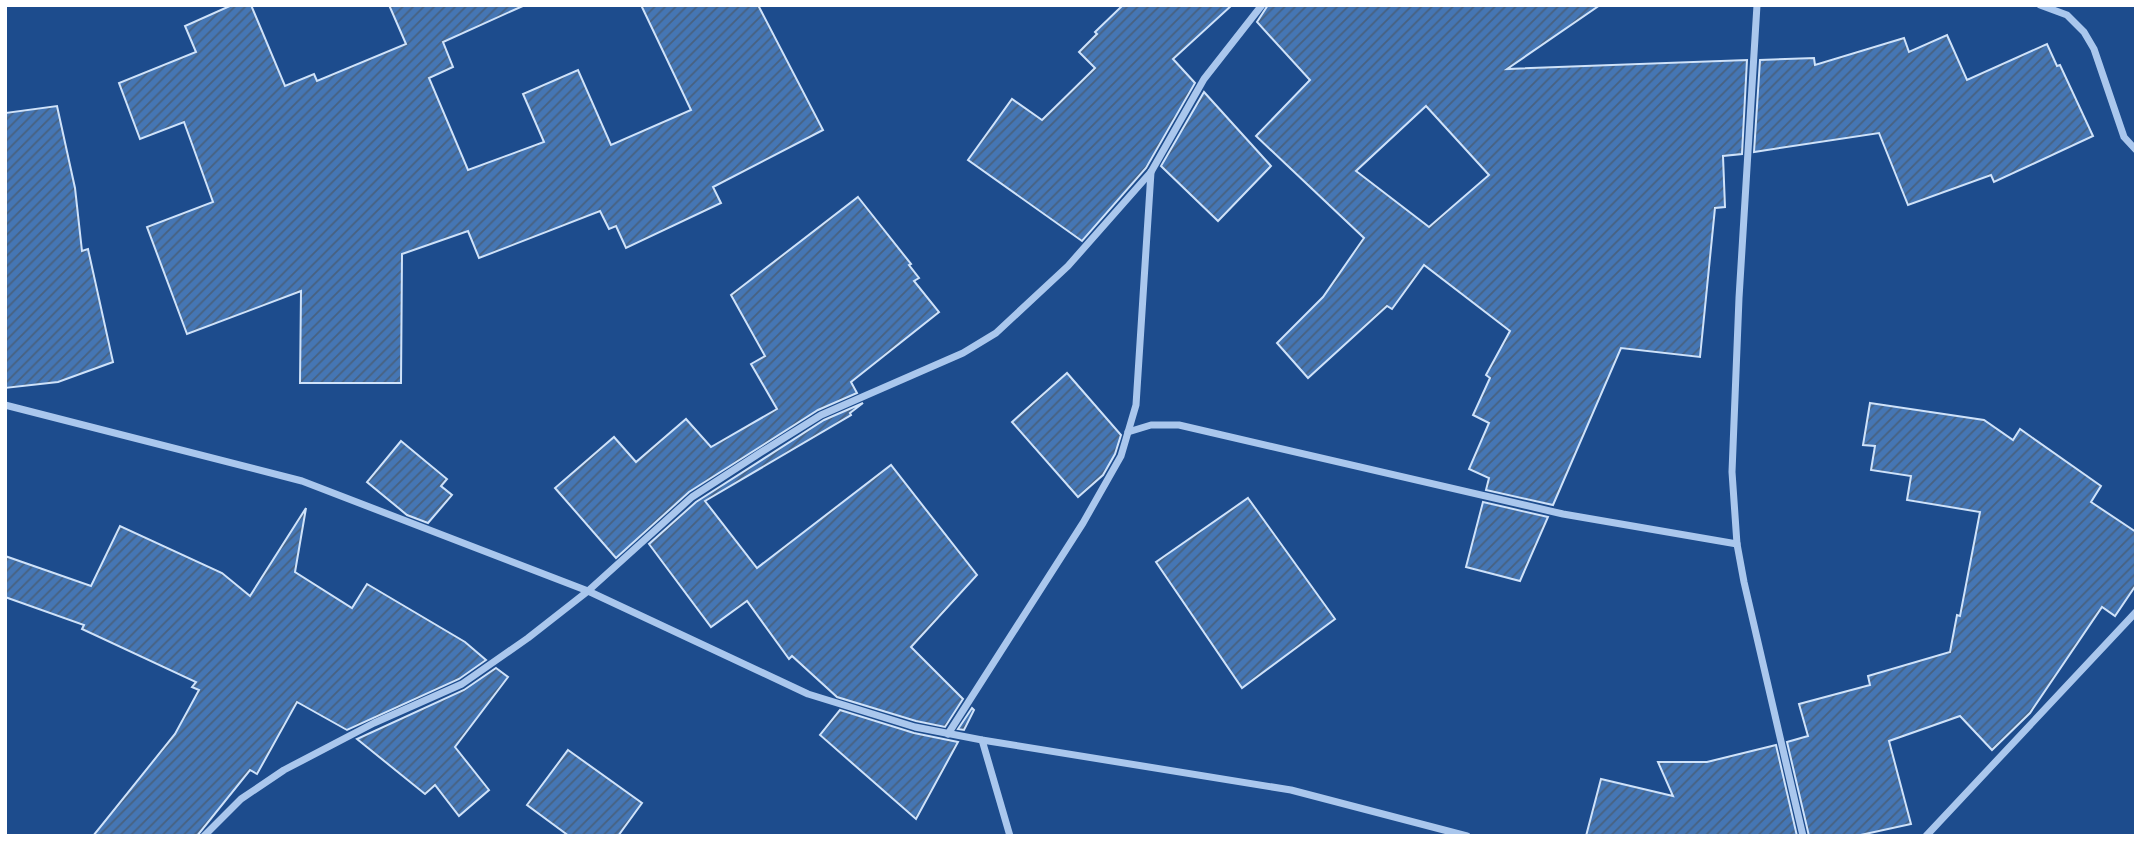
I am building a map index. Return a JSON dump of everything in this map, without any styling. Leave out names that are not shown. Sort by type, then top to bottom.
[{"type":"street","points":[[204,836],[241,800],[284,770],[374,723],[462,684],[528,638],[588,591],[692,497],[762,451],[821,415],[963,353],[996,333],[1068,266],[1151,172],[1204,79],[1262,5]]},
{"type":"street","points":[[1757,5],[1739,298],[1732,472],[1737,544],[1744,582],[1803,836]]},
{"type":"street","points":[[2040,5],[2067,15],[2084,32],[2094,49],[2124,137],[2136,150]]},
{"type":"street","points":[[948,734],[1083,523],[1121,456],[1136,405],[1151,172]]},
{"type":"street","points":[[5,405],[302,481],[588,591],[808,694],[915,727],[1291,790],[1466,836]]},
{"type":"street","points":[[1128,432],[1151,425],[1178,425],[1563,514],[1737,544]]},
{"type":"street","points":[[1926,836],[2136,612]]},
{"type":"street","points":[[982,740],[1010,836]]},
{"type":"building","points":[[232,5],[251,5],[285,86],[314,74],[317,81],[406,44],[389,5],[525,5],[443,42],[453,67],[429,78],[468,170],[544,142],[523,94],[578,70],[611,145],[691,110],[641,5],[758,5],[823,130],[713,187],[721,203],[626,248],[616,226],[609,229],[600,211],[479,258],[468,231],[402,254],[401,383],[300,383],[301,291],[187,334],[147,227],[213,202],[184,122],[140,139],[119,83],[196,52],[185,26]]},
{"type":"building","points":[[1123,5],[1232,5],[1173,59],[1195,83],[1146,168],[1082,241],[968,160],[1012,99],[1042,120],[1095,68],[1079,52]]},
{"type":"building","points":[[1268,5],[1600,5],[1507,69],[1747,60],[1742,154],[1723,156],[1725,207],[1715,208],[1700,357],[1621,348],[1553,505],[1486,490],[1489,478],[1469,469],[1489,423],[1473,415],[1490,378],[1486,375],[1510,331],[1424,265],[1392,309],[1387,306],[1308,378],[1277,343],[1323,297],[1364,238],[1256,136],[1310,80],[1257,22]],"holes":[[[1426,106],[1489,175],[1429,227],[1356,171]]]},
{"type":"building","points":[[1947,35],[1967,80],[2047,44],[2057,66],[2060,65],[2093,136],[1994,182],[1991,175],[1908,205],[1879,133],[1754,152],[1760,60],[1814,58],[1815,65],[1904,38],[1909,52]]},
{"type":"building","points":[[1204,92],[1271,166],[1218,221],[1161,166]]},
{"type":"building","points":[[57,106],[75,188],[82,251],[88,249],[113,362],[58,382],[5,388],[5,113]]},
{"type":"building","points":[[858,197],[911,264],[909,265],[919,278],[914,281],[939,312],[851,382],[857,393],[818,410],[689,492],[616,558],[555,488],[614,437],[636,462],[686,419],[711,447],[777,409],[751,364],[765,356],[731,295]]},
{"type":"building","points":[[1067,373],[1121,435],[1115,454],[1103,475],[1078,497],[1012,422]]},
{"type":"building","points":[[863,403],[850,413],[851,415],[705,501],[757,568],[891,465],[977,575],[911,647],[963,699],[945,727],[837,697],[792,656],[789,659],[747,601],[711,627],[649,544],[696,502],[824,420]]},
{"type":"building","points":[[1870,403],[1984,420],[2013,440],[2020,429],[2101,486],[2091,502],[2136,532],[2136,585],[2115,616],[2102,607],[2030,713],[1992,750],[1960,716],[1889,741],[1911,824],[1856,836],[1809,836],[1787,742],[1808,736],[1799,704],[1870,685],[1868,676],[1950,652],[1957,615],[1960,616],[1980,512],[1907,500],[1911,476],[1871,470],[1875,446],[1863,445]]},
{"type":"building","points":[[401,441],[447,479],[441,486],[452,495],[428,523],[407,515],[367,482]]},
{"type":"building","points":[[1248,498],[1335,619],[1242,688],[1156,562]]},
{"type":"building","points":[[1483,502],[1548,517],[1520,581],[1466,567]]},
{"type":"building","points":[[306,508],[295,572],[352,608],[367,584],[465,642],[486,660],[459,679],[347,730],[297,702],[257,774],[250,770],[197,836],[93,836],[175,734],[199,690],[192,687],[196,682],[82,629],[84,625],[5,597],[5,556],[91,586],[120,526],[222,573],[250,596]]},
{"type":"building","points":[[496,668],[508,677],[455,747],[489,790],[459,816],[435,785],[425,794],[357,739],[464,690]]},
{"type":"building","points":[[972,708],[974,710],[964,730],[958,729]]},
{"type":"building","points":[[840,710],[914,733],[958,742],[916,819],[820,735]]},
{"type":"building","points":[[1776,745],[1797,836],[1586,836],[1601,779],[1673,796],[1658,762],[1707,762]]},
{"type":"building","points":[[568,750],[642,803],[618,836],[569,836],[527,805]]}]
